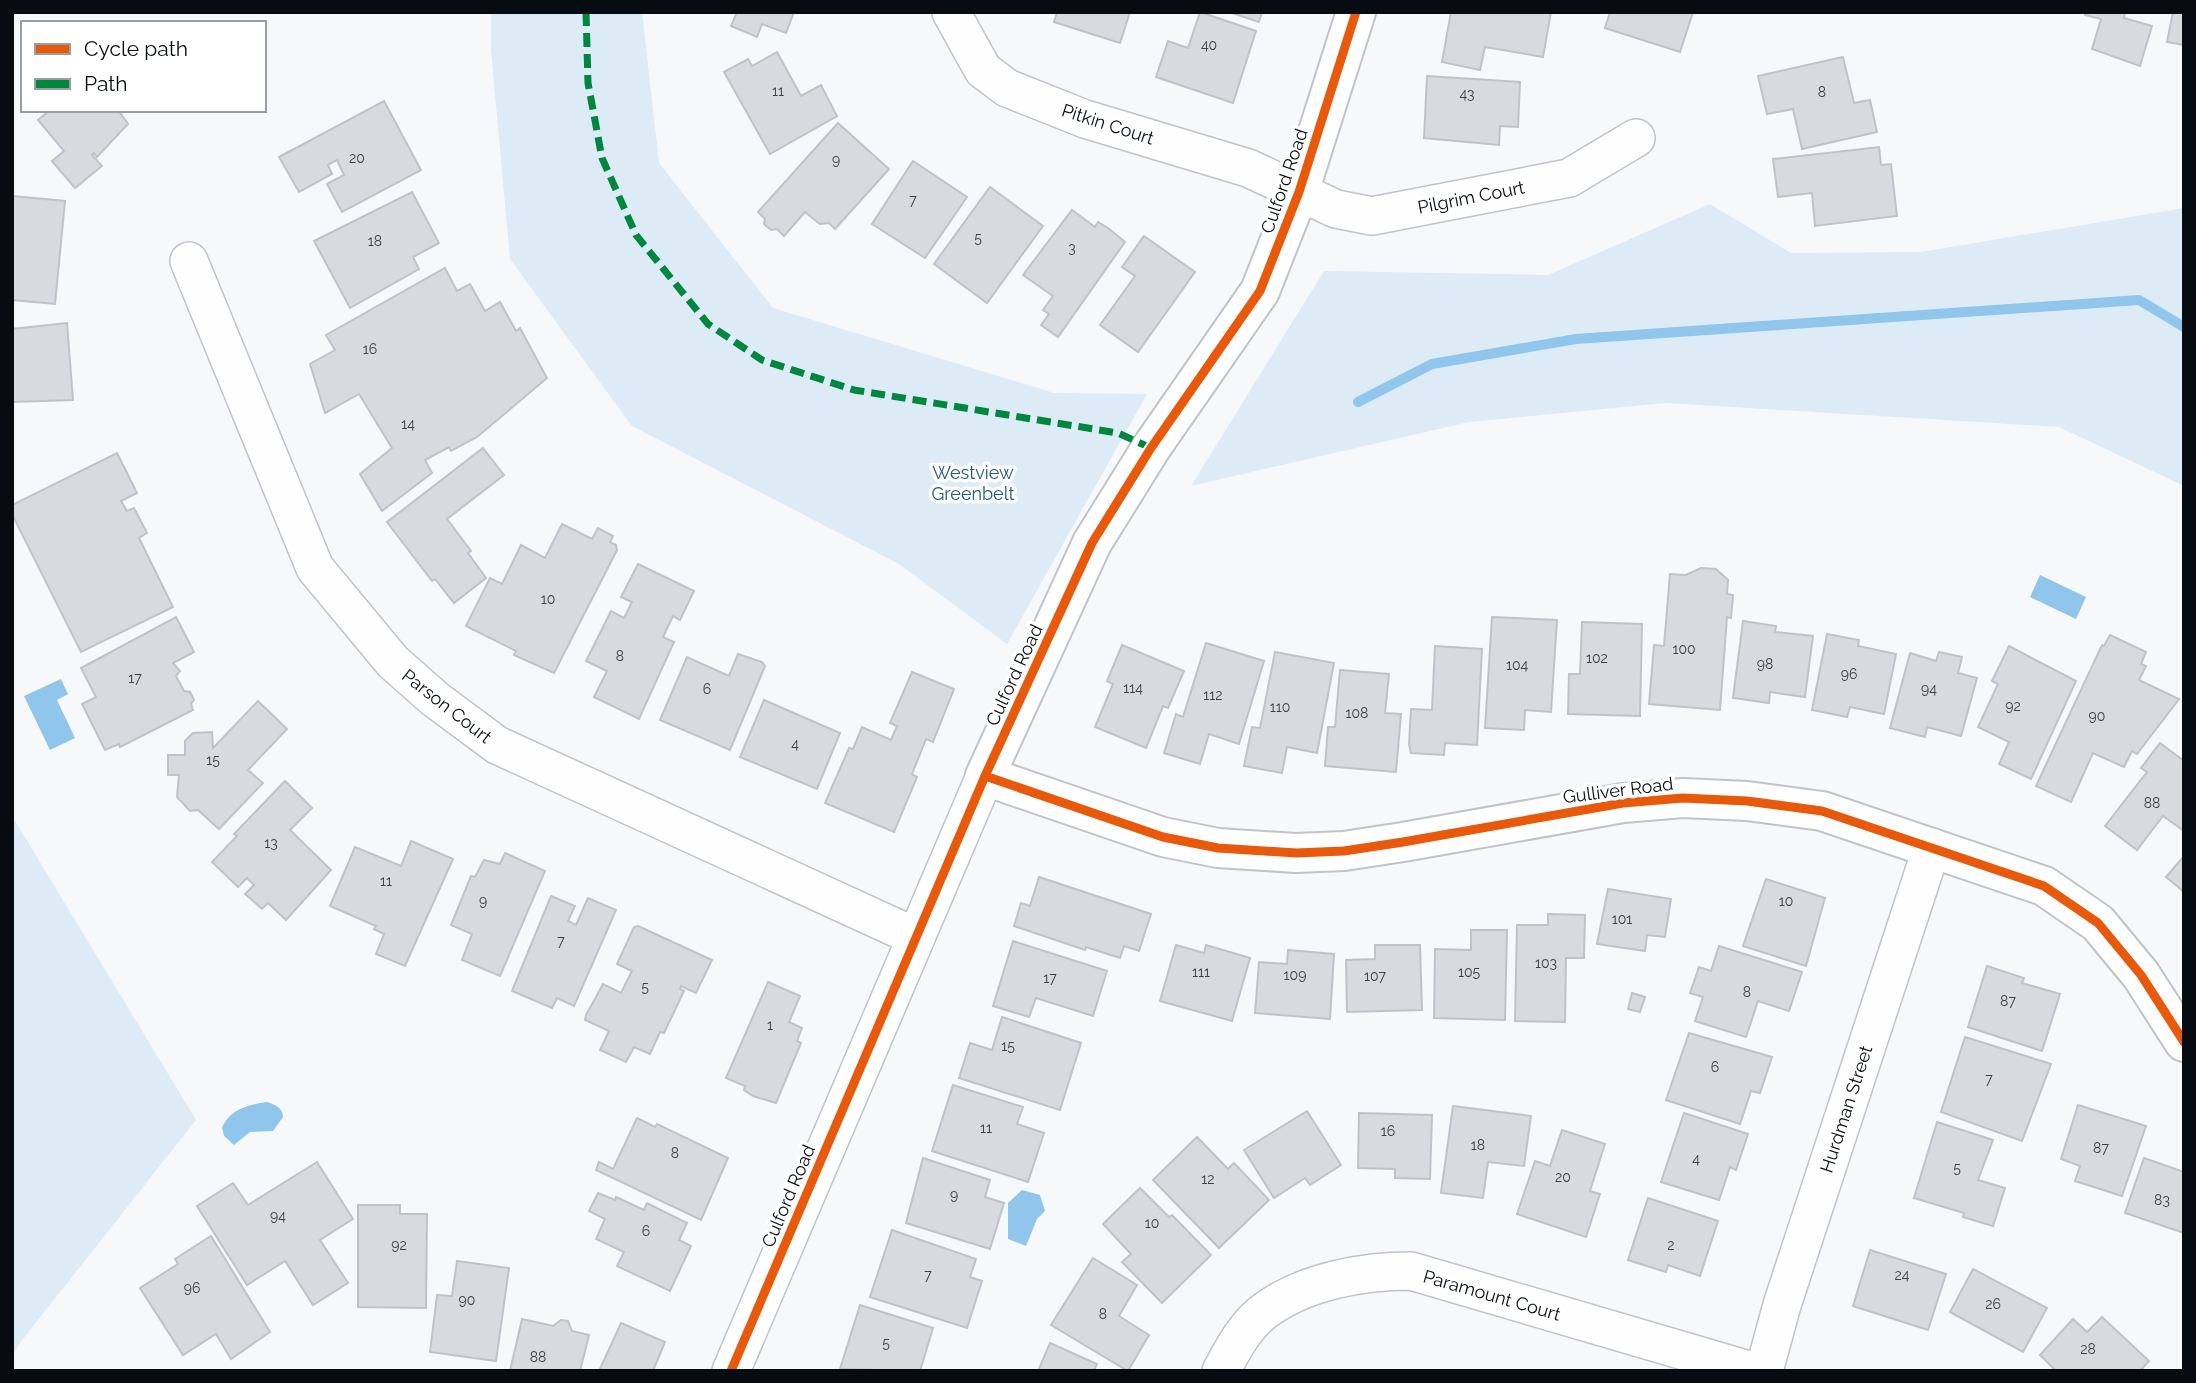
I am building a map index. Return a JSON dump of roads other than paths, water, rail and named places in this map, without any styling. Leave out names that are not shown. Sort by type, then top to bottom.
[{"type":"street","name":"Pitkin Court","points":[[950,12],[982,70],[1007,88],[1086,120],[1248,168],[1299,192]]},
{"type":"street","name":"Culford Road","points":[[731,1371],[985,776],[1092,543],[1151,448],[1260,291],[1299,192],[1356,12]]},
{"type":"street","name":"Pilgrim Court","points":[[1299,192],[1336,209],[1372,216],[1569,178],[1636,138]]},
{"type":"street","name":"Parson Court","points":[[189,261],[315,568],[393,662],[435,699],[497,745],[916,937]]},
{"type":"street","name":"Gulliver Road","points":[[985,776],[1115,822],[1218,848],[1296,853],[1343,851],[1553,814],[1683,798],[1747,801],[1822,811],[2045,886],[2098,923],[2141,975],[2184,1042]]},
{"type":"street","name":"Hurdman Street","points":[[1763,1371],[1782,1305],[1932,847]]},
{"type":"street","name":"Paramount Court","points":[[1221,1371],[1241,1336],[1266,1310],[1296,1295],[1370,1271],[1411,1271],[1752,1371]]},
{"type":"water","points":[[2040,575],[2086,597],[2076,619],[2030,597]]},
{"type":"water","points":[[61,679],[68,694],[57,700],[75,738],[50,750],[24,696]]},
{"type":"water","points":[[267,1102],[278,1107],[283,1117],[273,1131],[250,1132],[234,1145],[224,1136],[222,1128],[234,1112]]},
{"type":"water","points":[[1022,1190],[1040,1195],[1045,1211],[1037,1219],[1026,1246],[1008,1239],[1008,1203]]},
{"type":"waterway","points":[[1358,402],[1432,364],[1576,339],[2139,300],[2184,327]]},
{"type":"park label","name":"Westview Greenbelt","points":[[973,482]]}]
